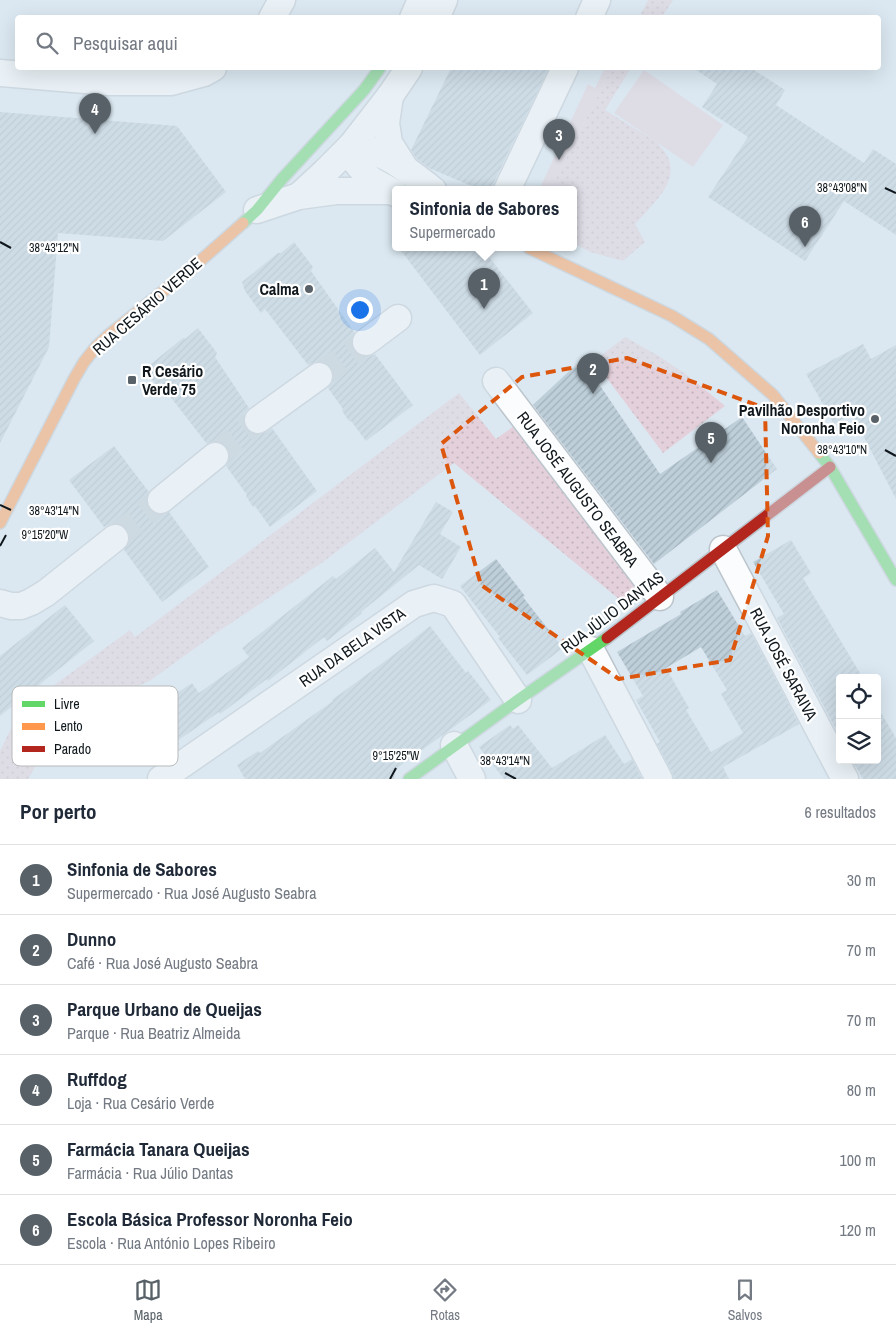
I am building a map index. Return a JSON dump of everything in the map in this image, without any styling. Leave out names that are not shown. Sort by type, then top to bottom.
[{"type":"street","points":[[274,15],[282,0]]},
{"type":"street","points":[[414,15],[421,0]]},
{"type":"street","points":[[437,15],[444,0]]},
{"type":"street","points":[[590,15],[598,0]]},
{"type":"street","points":[[0,73],[109,82],[171,82],[209,70]]},
{"type":"street","name":"RUA CESÁRIO VERDE","points":[[0,523],[84,362],[110,334],[191,269],[257,210],[282,179],[364,90],[379,70]]},
{"type":"street","name":"RUA CESÁRIO VERDE","points":[[257,210],[299,196],[352,145],[408,70]]},
{"type":"street","points":[[509,186],[565,70]]},
{"type":"street","points":[[390,96],[386,123],[389,143],[404,167]]},
{"type":"street","points":[[331,126],[352,145],[365,147],[404,167],[428,186]]},
{"type":"street","points":[[352,145],[355,160],[370,178],[392,191]]},
{"type":"street","points":[[299,196],[336,191],[392,192]]},
{"type":"street","points":[[535,251],[672,316],[709,339],[746,370],[773,395],[830,467],[896,580]]},
{"type":"street","points":[[366,342],[398,318]]},
{"type":"street","points":[[258,420],[319,376]]},
{"type":"street","name":"RUA JOSÉ AUGUSTO SEABRA","points":[[496,380],[660,597]]},
{"type":"street","points":[[160,500],[215,456]]},
{"type":"street","name":"RUA JÚLIO DANTAS","points":[[409,779],[454,745],[590,650],[830,467]]},
{"type":"street","points":[[0,603],[21,606],[31,602],[46,593],[115,538]]},
{"type":"street","name":"RUA JOSÉ SARAIVA","points":[[723,549],[845,779]]},
{"type":"street","name":"RUA DA BELA VISTA","points":[[161,779],[414,604],[434,598],[453,604],[518,700]]},
{"type":"street","points":[[590,650],[659,779]]},
{"type":"street","points":[[454,745],[472,779]]},
{"type":"highlighted area","points":[[627,358],[765,408],[768,536],[730,660],[619,679],[481,585],[441,444],[522,377]]},
{"type":"shaded area","points":[[648,0],[673,0],[663,15],[640,15]]},
{"type":"shaded area","points":[[604,70],[611,70],[552,186],[541,186],[588,84],[595,88]]},
{"type":"shaded area","points":[[611,70],[630,70],[605,110],[655,141],[665,153],[670,164],[670,175],[667,185],[635,224],[645,242],[623,261],[590,252],[577,245],[577,186],[552,186]]},
{"type":"shaded area","points":[[644,70],[723,125],[693,167],[614,113]]},
{"type":"shaded area","points":[[625,337],[659,356],[687,375],[725,406],[663,453],[594,361]]},
{"type":"shaded area","points":[[459,393],[496,439],[521,421],[641,583],[625,604],[454,463],[323,562],[219,631],[151,680],[139,686],[53,686],[130,630],[135,637]]},
{"type":"shaded area","points":[[12,726],[12,766],[36,766],[28,779],[0,779],[0,751]]},
{"type":"building","points":[[450,70],[548,70],[493,186],[472,186],[429,168],[416,158],[411,150]]},
{"type":"building","points":[[696,70],[754,70],[785,90],[776,105],[864,163],[873,149],[896,164],[896,235],[844,201],[805,261],[708,197],[748,137],[702,107],[717,84]]},
{"type":"building","points":[[0,112],[177,126],[226,192],[163,241],[58,233],[49,347],[0,443]]},
{"type":"building","points":[[294,242],[313,267],[311,271],[355,333],[351,343],[354,351],[361,356],[368,357],[375,354],[413,405],[366,441],[351,421],[349,421],[328,388],[332,383],[334,375],[331,367],[325,362],[318,361],[308,365],[265,309],[261,313],[245,291],[242,282]]},
{"type":"building","points":[[401,251],[484,251],[533,313],[480,355]]},
{"type":"building","points":[[198,328],[217,353],[215,357],[249,408],[244,414],[243,421],[246,428],[251,433],[259,435],[272,428],[317,491],[270,527],[255,506],[253,507],[247,495],[226,466],[230,454],[227,447],[220,442],[213,441],[207,444],[169,395],[166,398],[150,377],[146,368]]},
{"type":"building","name":"Pavilhão Desportivo Noronha Feio","points":[[863,344],[871,359],[896,345],[896,499],[852,414],[834,424],[806,374]]},
{"type":"building","points":[[582,359],[660,474],[742,417],[777,469],[654,564],[533,405]]},
{"type":"building","points":[[114,446],[149,492],[146,502],[149,509],[156,514],[163,515],[169,512],[209,567],[162,602],[124,550],[129,543],[130,535],[127,529],[121,524],[113,523],[104,527],[69,480]]},
{"type":"building","points":[[436,502],[453,512],[440,534],[461,547],[442,579],[419,565],[327,641],[324,637],[268,681],[267,679],[220,714],[219,712],[178,740],[178,692],[192,683],[199,693],[249,657],[242,648],[333,576],[336,579],[375,548],[394,572]]},
{"type":"building","points":[[791,540],[811,573],[803,578],[861,674],[836,674],[836,729],[777,618],[784,614],[753,562]]},
{"type":"building","points":[[496,559],[563,648],[527,675],[460,586]]},
{"type":"building","points":[[717,590],[745,636],[751,633],[799,724],[723,767],[729,779],[674,779],[657,744],[660,742],[636,700],[643,696],[617,652],[681,614],[680,612]],"holes":[[[701,647],[727,690],[721,694],[743,733],[711,752],[686,710],[689,708],[666,668]]]},
{"type":"building","points":[[65,605],[94,641],[38,686],[12,686],[12,706],[0,716],[0,656]]},
{"type":"building","points":[[430,626],[466,673],[468,671],[491,700],[400,766],[395,772],[394,779],[245,779],[237,765],[258,751],[260,753],[333,701]]},
{"type":"building","points":[[881,713],[896,738],[896,779],[863,779],[854,764],[881,764]]},
{"type":"building","points":[[510,725],[513,729],[518,725],[552,768],[605,735],[624,764],[632,759],[642,779],[504,779],[479,747]]},
{"type":"tunnel","points":[[319,376],[366,342]]},
{"type":"tunnel","points":[[215,456],[258,420]]},
{"type":"tunnel","points":[[115,538],[161,500]]},
{"type":"traffic: fast","points":[[243,223],[257,210],[282,179],[364,90],[379,70]]},
{"type":"traffic: fast","points":[[819,453],[830,467],[896,580]]},
{"type":"traffic: fast","points":[[409,779],[607,638]]},
{"type":"traffic: slow","points":[[0,523],[74,379],[96,347],[191,269],[243,223]]},
{"type":"traffic: slow","points":[[535,251],[672,316],[709,339],[773,395],[819,453]]},
{"type":"traffic: jam","points":[[607,638],[830,467]]},
{"type":"place","name":"Ruffdog","points":[[95,134]]},
{"type":"place","name":"Parque Urbano de Queijas","points":[[559,160]]},
{"type":"place","name":"Escola Básica Professor Noronha Feio","points":[[805,247]]},
{"type":"place","name":"Calma","points":[[309,289]]},
{"type":"place","name":"Sinfonia de Sabores","points":[[484,309]]},
{"type":"place","name":"R Cesário Verde 75","points":[[132,380]]},
{"type":"place","name":"Dunno","points":[[593,394]]},
{"type":"place","name":"Pavilhão Desportivo Noronha Feio","points":[[875,419]]},
{"type":"place","name":"Farmácia Tanara Queijas","points":[[711,463]]}]
